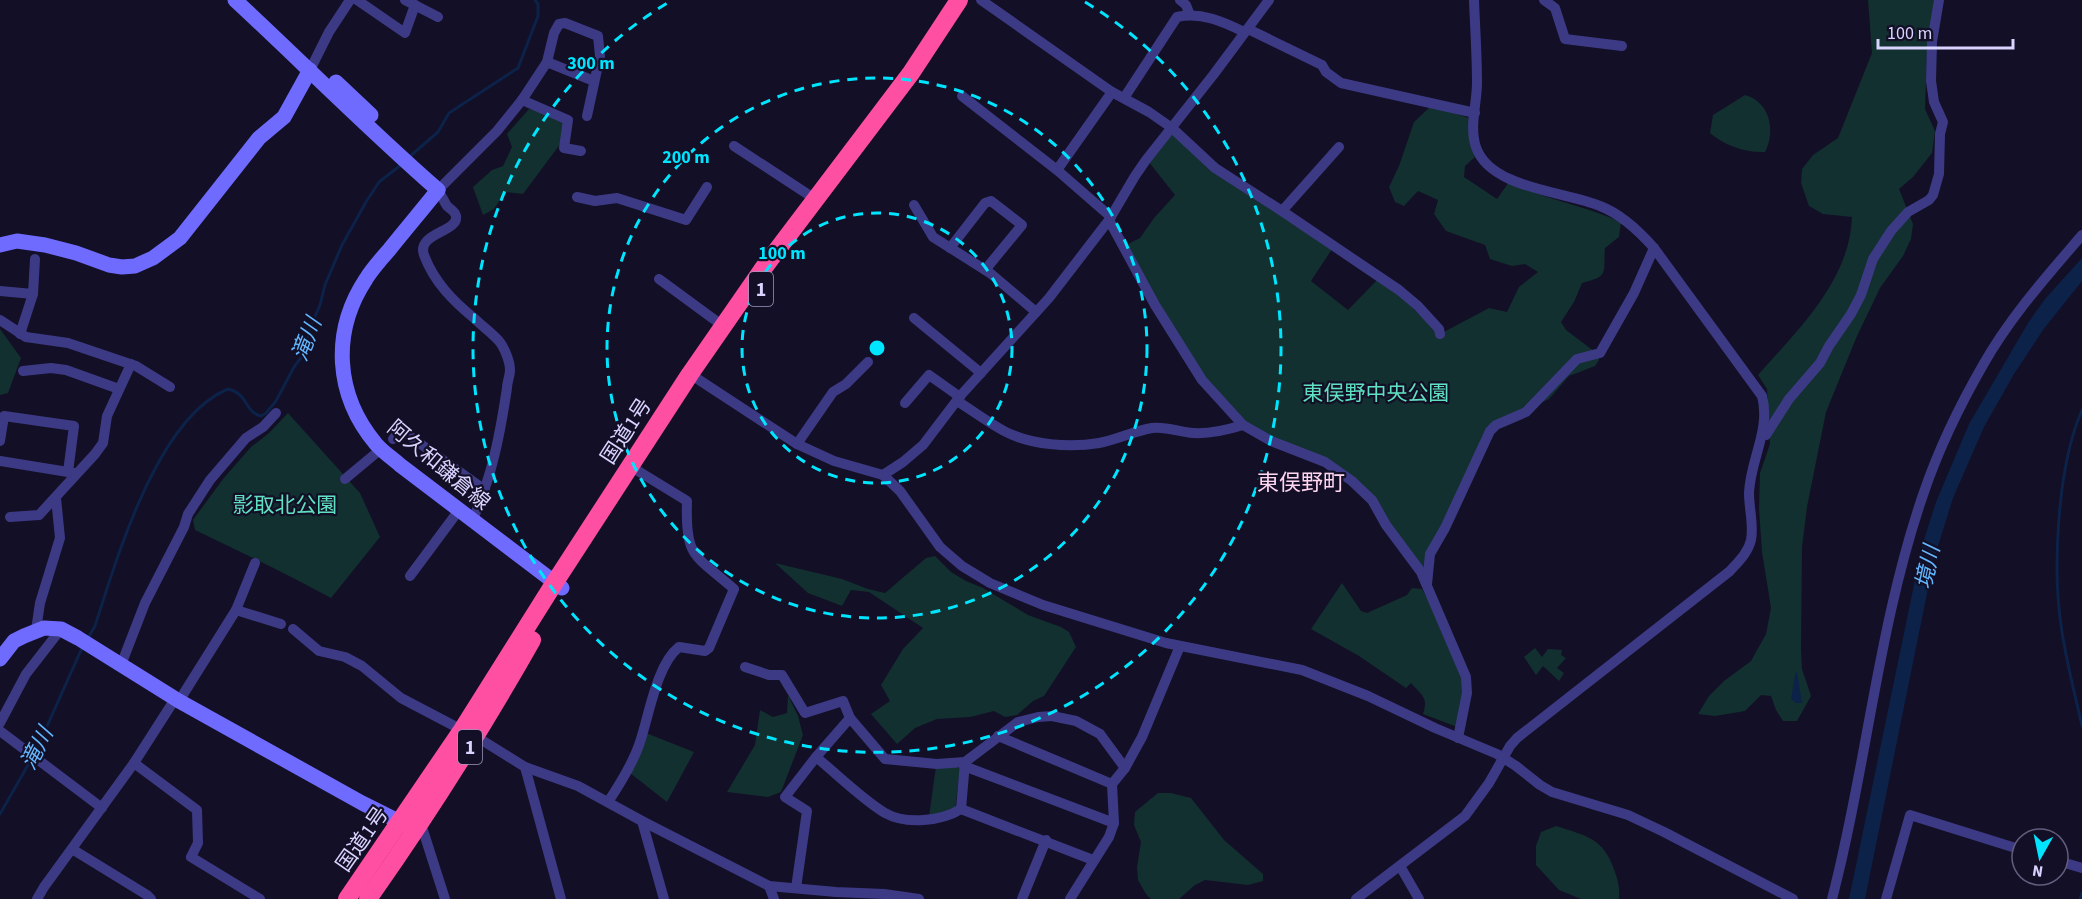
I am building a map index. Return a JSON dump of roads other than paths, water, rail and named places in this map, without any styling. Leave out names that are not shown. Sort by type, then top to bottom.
[{"type":"highway","name":"国道1号","points":[[558,585],[638,471],[723,326],[815,199],[895,95],[959,0]]},
{"type":"highway","name":"国道1号","points":[[368,899],[558,585],[694,377],[907,96],[973,0]]},
{"type":"highway","name":"国道1号","points":[[347,899],[413,826]]},
{"type":"main road","points":[[235,0],[312,65]]},
{"type":"main road","points":[[250,0],[312,65],[345,105],[438,190]]},
{"type":"main road","points":[[0,244],[17,241],[45,245],[122,267],[135,266],[153,258],[180,237],[260,138],[284,117],[312,65]]},
{"type":"main road","name":"阿久和鎌倉線","points":[[438,190],[366,278],[347,318],[342,357],[350,403],[364,427],[387,444],[472,521],[558,585]]},
{"type":"main road","points":[[0,659],[14,641],[36,630],[61,629],[177,700],[362,803],[413,826]]},
{"type":"street","points":[[312,65],[350,0]]},
{"type":"street","points":[[357,0],[405,33],[410,3],[438,17]]},
{"type":"street","points":[[981,0],[1112,92],[1149,112],[1172,128],[1215,168],[1399,290],[1425,313],[1439,329],[1440,334]]},
{"type":"street","points":[[1180,0],[1186,5],[1190,15]]},
{"type":"street","points":[[883,475],[916,453],[981,373],[1084,255],[1135,176],[1269,0]]},
{"type":"street","points":[[1356,899],[1466,816],[1517,738],[1730,571],[1747,551],[1751,538],[1750,477],[1765,417],[1762,396],[1653,248],[1633,227],[1617,214],[1600,205],[1535,189],[1500,174],[1482,158],[1476,147],[1474,135],[1477,83],[1474,0]]},
{"type":"street","points":[[1544,0],[1555,8],[1565,39],[1622,46]]},
{"type":"street","points":[[1756,456],[1769,428],[1789,399],[1820,363],[1851,314],[1881,245],[1908,212],[1934,195],[1940,167],[1940,134],[1943,122],[1934,102],[1930,81],[1932,42],[1939,0]]},
{"type":"street","points":[[1124,98],[1177,18],[1190,15],[1203,16],[1246,30],[1323,65],[1326,72],[1341,82],[1475,113]]},
{"type":"street","points":[[472,521],[485,490],[500,439],[510,369],[503,347],[497,339],[457,304],[439,284],[424,255],[423,251],[428,241],[440,231],[449,228],[455,221],[456,216],[453,210],[448,207],[438,190],[497,130],[522,100],[547,62],[554,33],[559,24],[565,23],[598,36],[600,56],[587,116]]},
{"type":"street","points":[[547,62],[594,81]]},
{"type":"street","points":[[1056,170],[1112,92]]},
{"type":"street","points":[[962,96],[1056,170],[1110,218],[1155,304],[1202,380],[1243,425],[1272,441],[1325,462],[1352,481],[1372,500],[1386,525],[1406,549],[1427,584],[1468,684],[1458,738]]},
{"type":"street","points":[[522,100],[568,120],[564,148],[581,151]]},
{"type":"street","points":[[734,146],[815,199]]},
{"type":"street","points":[[1282,211],[1339,147]]},
{"type":"street","points":[[577,197],[595,201],[617,198],[686,220],[707,187]]},
{"type":"street","points":[[950,248],[985,203],[991,201],[1022,225],[985,270]]},
{"type":"street","points":[[914,205],[929,233],[1008,286],[1036,312]]},
{"type":"street","points":[[1832,899],[1898,581],[1924,491],[1953,422],[1983,364],[2013,319],[2082,235]]},
{"type":"street","points":[[1427,584],[1430,554],[1445,528],[1490,430],[1496,424],[1526,412],[1577,359],[1600,353],[1634,293],[1653,248]]},
{"type":"street","points":[[20,334],[33,294],[35,259]]},
{"type":"street","points":[[659,279],[723,326]]},
{"type":"street","points":[[0,291],[33,294]]},
{"type":"street","points":[[914,318],[981,373]]},
{"type":"street","points":[[0,320],[26,337],[68,343],[131,364],[170,387]]},
{"type":"street","points":[[797,444],[833,393],[846,384],[868,362]]},
{"type":"street","points":[[10,517],[39,515],[56,498],[73,472],[103,443],[107,416],[131,364]]},
{"type":"street","points":[[23,371],[51,368],[66,370],[118,389]]},
{"type":"street","points":[[905,404],[929,375],[1004,431],[1026,440],[1064,445],[1099,443],[1151,428],[1161,427],[1192,433],[1243,425]]},
{"type":"street","points":[[694,377],[797,444],[834,461],[883,475],[900,491],[940,547],[962,566],[990,583],[1043,605],[1124,631],[1180,646],[1302,670],[1368,696],[1502,758],[1552,792],[1628,815],[1793,899]]},
{"type":"street","points":[[121,666],[145,603],[184,527],[188,514],[210,480],[246,438],[263,427],[276,413]]},
{"type":"street","points":[[0,441],[4,416],[74,426],[73,472]]},
{"type":"street","points":[[345,479],[387,444],[400,430],[485,490]]},
{"type":"street","points":[[0,461],[73,472]]},
{"type":"street","points":[[608,802],[624,777],[639,746],[652,696],[666,665],[679,647],[705,651],[709,648],[734,589],[702,564],[688,543],[687,501],[638,471]]},
{"type":"street","points":[[36,630],[40,603],[60,538],[56,498]]},
{"type":"street","points":[[410,576],[459,510]]},
{"type":"street","points":[[37,899],[44,886],[134,763],[236,610],[255,563]]},
{"type":"street","points":[[236,610],[281,624]]},
{"type":"street","points":[[0,723],[26,674],[61,629]]},
{"type":"street","points":[[293,629],[319,651],[345,657],[362,666],[401,698],[467,732],[525,767],[578,786],[769,886],[876,893],[919,899]]},
{"type":"street","points":[[1070,899],[1108,837],[1114,823],[1112,784],[1125,768],[1142,737],[1180,646]]},
{"type":"street","points":[[745,667],[769,675],[782,675],[805,713],[843,701],[850,718],[885,759],[965,764],[1114,823]]},
{"type":"street","points":[[816,757],[887,814],[917,821],[953,814],[961,808],[965,764],[1018,722],[1052,716],[1077,721],[1105,739],[1125,768]]},
{"type":"street","points":[[796,888],[807,811],[785,797],[850,718]]},
{"type":"street","points":[[0,731],[102,808]]},
{"type":"street","points":[[998,736],[1112,784]]},
{"type":"street","points":[[134,763],[197,810],[198,843],[191,857],[260,899]]},
{"type":"street","points":[[525,767],[561,899]]},
{"type":"street","points":[[961,808],[1093,860]]},
{"type":"street","points":[[1886,899],[1910,815],[2010,846]]},
{"type":"street","points":[[642,821],[664,899]]},
{"type":"street","points":[[413,826],[445,899]]},
{"type":"street","points":[[1022,899],[1046,840]]},
{"type":"street","points":[[72,849],[147,894],[151,899]]},
{"type":"street","points":[[1400,866],[1419,899]]},
{"type":"street","points":[[769,886],[774,899]]},
{"type":"water","name":"境川","points":[[2082,258],[2082,281],[2043,330],[2014,374],[1984,427],[1953,498],[1934,559],[1865,899],[1849,899],[1922,546],[1936,502],[1969,424],[2028,323],[2045,299]]},
{"type":"water","points":[[1797,672],[1802,703],[1796,703],[1791,699]]},
{"type":"waterway","name":"滝川","points":[[408,158],[438,132],[449,113],[518,68],[538,16],[538,4],[535,0]]},
{"type":"waterway","name":"滝川","points":[[88,638],[95,626],[115,564],[143,493],[180,429],[203,405],[228,389],[240,395],[256,414],[261,416],[266,413],[276,401],[303,355],[325,285],[342,245],[379,182],[401,165]]},
{"type":"waterway","points":[[2082,410],[2067,460],[2057,550],[2057,580],[2062,632],[2082,726]]},
{"type":"waterway","name":"滝川","points":[[35,753],[82,648]]},
{"type":"waterway","name":"滝川","points":[[0,814],[32,758]]},
{"type":"waterway","points":[[2080,899],[2082,893]]},
{"type":"district","name":"東俣野町","points":[[1301,482]]},
{"type":"park label","name":"東俣野中央公園","points":[[1376,393]]},
{"type":"park label","name":"影取北公園","points":[[285,505]]}]
